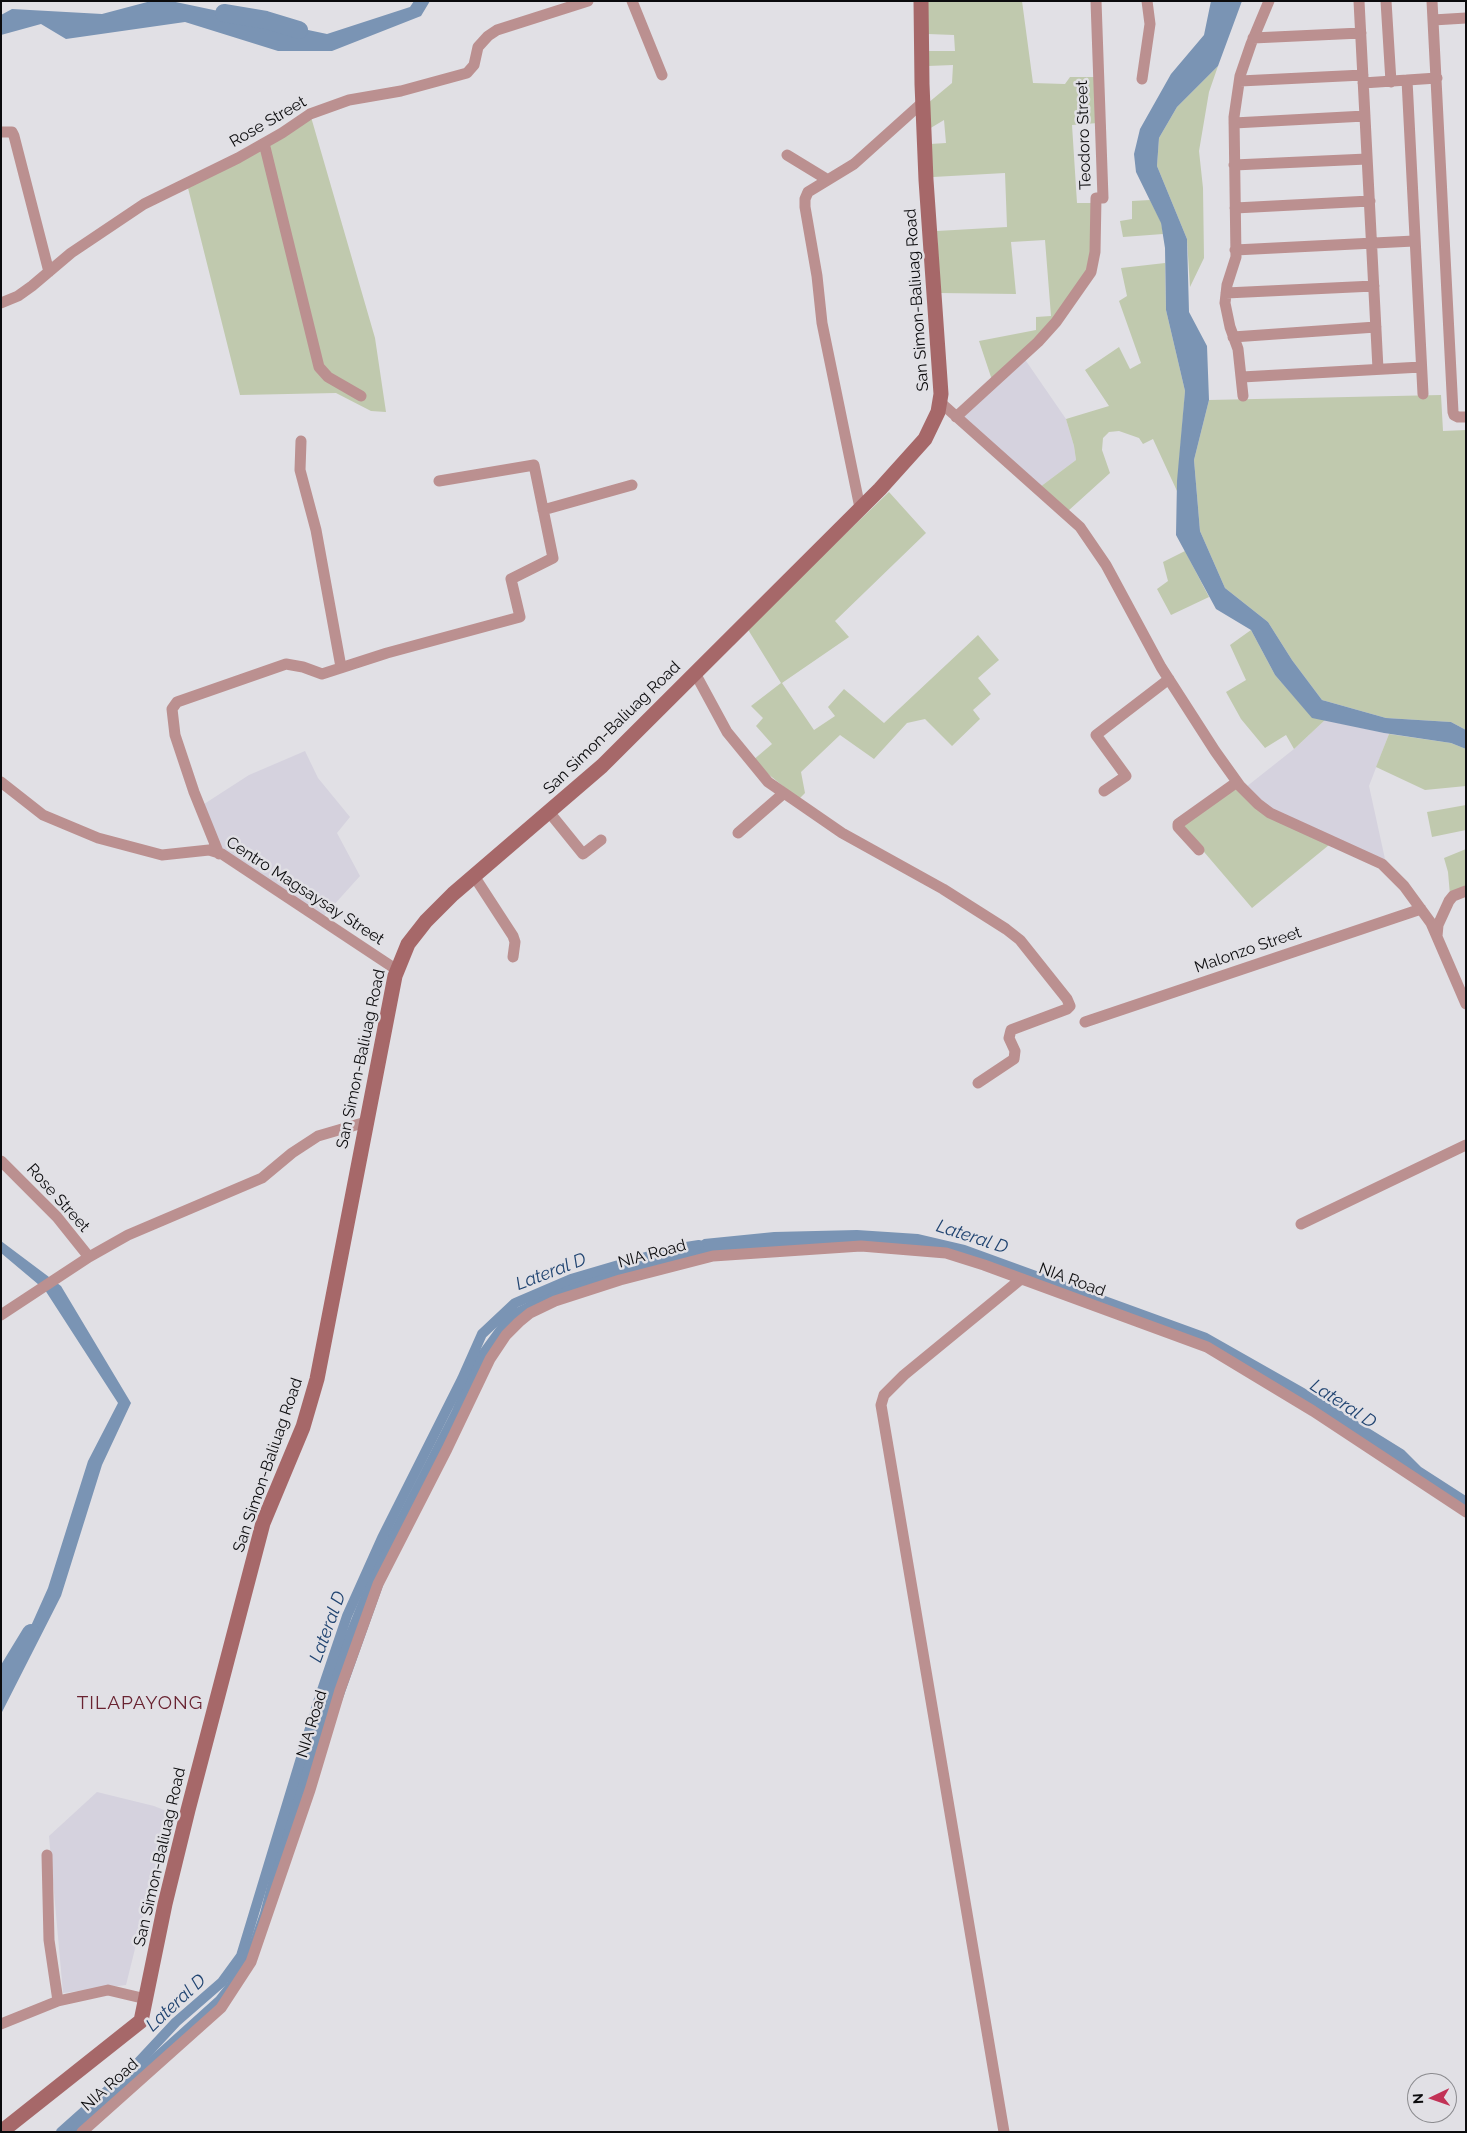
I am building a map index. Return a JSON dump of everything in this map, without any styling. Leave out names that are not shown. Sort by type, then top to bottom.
[{"type":"main road","name":"San Simon-Baliuag Road","points":[[1,2132],[141,2021],[188,1810],[263,1523],[303,1427],[317,1379],[397,970],[408,944],[426,921],[474,876],[602,766],[860,508],[925,439],[938,412],[940,402],[939,348],[922,102],[921,1]]},
{"type":"street","name":"Rose Street","points":[[1,303],[18,296],[71,253],[144,204],[264,143],[310,114],[349,100],[401,91],[467,73],[474,65],[478,47],[488,36],[497,30],[588,1]]},
{"type":"street","points":[[632,1],[662,75]]},
{"type":"street","name":"Teodoro Street","points":[[956,417],[1038,342],[1056,322],[1091,272],[1095,252],[1096,198],[1103,198],[1096,1]]},
{"type":"street","points":[[1142,78],[1150,24],[1147,1]]},
{"type":"street","points":[[1243,396],[1238,349],[1233,337],[1225,303],[1236,257],[1234,123],[1240,81],[1253,38],[1269,1]]},
{"type":"street","points":[[1359,1],[1378,369]]},
{"type":"street","points":[[1386,1],[1390,82]]},
{"type":"street","points":[[1432,1],[1453,412],[1454,415],[1462,417]]},
{"type":"street","points":[[1434,20],[1466,18]]},
{"type":"street","points":[[1253,38],[1360,33]]},
{"type":"street","points":[[1240,81],[1363,79],[1390,82],[1437,78]]},
{"type":"street","points":[[1406,80],[1423,394]]},
{"type":"street","points":[[860,508],[822,323],[817,276],[805,208],[808,192],[854,164],[922,102]]},
{"type":"street","points":[[1234,123],[1365,116]]},
{"type":"street","points":[[1,132],[12,132],[14,136],[49,272]]},
{"type":"street","points":[[264,143],[319,368],[328,377],[361,396]]},
{"type":"street","points":[[787,155],[828,180]]},
{"type":"street","points":[[1234,165],[1367,159]]},
{"type":"street","points":[[1235,208],[1370,201]]},
{"type":"street","points":[[1236,250],[1414,241]]},
{"type":"street","points":[[1226,293],[1374,286]]},
{"type":"street","points":[[1233,337],[1376,327]]},
{"type":"street","points":[[1242,377],[1421,367]]},
{"type":"street","points":[[940,402],[1080,527],[1106,565],[1169,679],[1215,752],[1237,782],[1258,804],[1270,813],[1382,864],[1404,886],[1431,922],[1466,1004]]},
{"type":"street","points":[[301,441],[300,470],[316,530],[341,668]]},
{"type":"street","points":[[219,854],[194,792],[175,735],[172,716],[174,705],[183,700],[286,664],[303,667],[322,674],[387,653],[520,617],[511,579],[553,558],[534,466],[439,481]]},
{"type":"street","points":[[543,510],[632,485]]},
{"type":"street","points":[[694,673],[732,740],[768,782],[847,836],[944,889],[1006,929],[1020,940],[1068,1000],[1070,1006],[1067,1009],[1011,1030],[1009,1038],[1015,1051],[1014,1059],[978,1083]]},
{"type":"street","points":[[1104,791],[1126,776],[1096,735],[1169,679]]},
{"type":"street","name":"Centro Magsaysay Street","points":[[1,782],[43,815],[98,838],[162,855],[209,850],[219,854],[397,970]]},
{"type":"street","points":[[1199,850],[1178,827],[1178,824],[1237,782]]},
{"type":"street","points":[[738,833],[784,793]]},
{"type":"street","points":[[549,812],[582,854],[601,840]]},
{"type":"street","points":[[474,876],[513,936],[515,942],[513,957]]},
{"type":"street","points":[[1437,936],[1438,925],[1449,901],[1453,896],[1466,891]]},
{"type":"street","name":"Malonzo Street","points":[[1085,1022],[1421,909]]},
{"type":"street","points":[[1,1315],[89,1257],[146,1227],[262,1178],[292,1153],[318,1136],[366,1122]]},
{"type":"street","points":[[1301,1224],[1466,1145]]},
{"type":"street","name":"Rose Street","points":[[1,1161],[58,1217],[89,1257]]},
{"type":"street","name":"NIA Road","points":[[82,2132],[221,2008],[251,1962],[310,1790],[340,1690],[370,1604],[490,1359],[506,1335],[530,1313],[574,1294],[679,1263],[713,1256],[862,1246],[906,1248],[946,1253],[1207,1347],[1313,1411],[1466,1512]]},
{"type":"street","points":[[1004,2132],[881,1405],[884,1395],[904,1375],[1021,1279]]},
{"type":"street","points":[[47,1855],[50,1940],[58,2001]]},
{"type":"street","points":[[1,2024],[58,2001],[108,1990],[146,1999]]},
{"type":"shaded area","points":[[1024,358],[1066,419],[1076,460],[1040,487],[962,415]]},
{"type":"shaded area","points":[[1325,720],[1389,734],[1369,786],[1385,859],[1352,847],[1272,810],[1246,787],[1294,749]]},
{"type":"shaded area","points":[[305,751],[318,778],[350,817],[337,833],[360,876],[323,917],[221,851],[201,806],[249,775]]},
{"type":"shaded area","points":[[97,1792],[154,1806],[169,1812],[126,1985],[63,1993],[49,1836]]},
{"type":"green space","points":[[928,1],[1022,1],[1033,83],[1065,84],[1070,77],[1097,77],[1098,123],[1072,125],[1077,203],[1093,203],[1092,253],[1088,270],[1048,327],[992,380],[979,341],[1036,330],[1036,317],[1051,316],[1045,240],[1011,242],[1016,294],[940,293],[937,231],[1007,227],[1005,173],[933,177],[930,144],[946,143],[944,120],[929,129],[928,103],[952,83],[953,65],[928,66],[928,51],[955,51],[954,35],[928,34]]},
{"type":"green space","points":[[1218,66],[1209,92],[1199,151],[1203,188],[1204,258],[1190,287],[1187,239],[1157,166],[1159,138],[1177,107]]},
{"type":"green space","points":[[311,117],[375,338],[386,412],[371,411],[336,393],[240,395],[188,188],[261,149],[315,368],[330,374],[322,365],[269,144]]},
{"type":"green space","points":[[1150,200],[1161,222],[1163,234],[1123,237],[1120,221],[1132,219],[1132,201]]},
{"type":"green space","points":[[1165,263],[1166,310],[1185,391],[1177,491],[1153,439],[1143,444],[1139,438],[1119,431],[1109,432],[1103,438],[1102,450],[1110,473],[1068,511],[1040,487],[1076,460],[1066,419],[1109,406],[1085,370],[1119,347],[1130,369],[1141,363],[1119,301],[1127,296],[1121,268]]},
{"type":"green space","points":[[1441,395],[1443,431],[1466,430],[1466,730],[1451,722],[1386,718],[1322,700],[1292,660],[1268,622],[1225,588],[1200,531],[1194,460],[1209,400]]},
{"type":"green space","points":[[889,492],[926,533],[835,621],[849,637],[782,683],[814,730],[835,716],[828,707],[844,689],[884,723],[978,635],[999,660],[978,678],[991,694],[973,710],[980,719],[952,746],[925,719],[907,723],[874,759],[840,735],[801,772],[805,793],[799,799],[752,761],[772,744],[756,726],[763,718],[751,706],[781,683],[747,628]]},
{"type":"green space","points":[[1185,551],[1209,597],[1171,615],[1157,589],[1168,581],[1163,562]]},
{"type":"green space","points":[[1251,630],[1275,675],[1312,717],[1325,720],[1294,749],[1286,735],[1265,748],[1241,719],[1226,692],[1246,680],[1230,645]]},
{"type":"green space","points":[[1389,734],[1451,743],[1466,749],[1466,786],[1425,790],[1376,767]]},
{"type":"green space","points":[[1236,788],[1329,845],[1252,908],[1181,825]]},
{"type":"green space","points":[[1466,805],[1466,830],[1432,837],[1427,812]]},
{"type":"green space","points":[[1466,849],[1466,888],[1450,895],[1448,872],[1444,858]]},
{"type":"water","points":[[151,1],[171,1],[327,34],[410,7],[414,1],[430,1],[421,16],[332,51],[278,51],[185,22],[66,39],[41,24],[1,35],[1,15],[12,9],[102,14]]},
{"type":"water","points":[[1211,1],[1242,1],[1218,66],[1177,107],[1159,138],[1157,166],[1187,239],[1189,312],[1207,346],[1209,400],[1194,460],[1200,531],[1225,588],[1268,622],[1292,660],[1322,700],[1386,718],[1451,722],[1466,730],[1466,749],[1451,743],[1384,733],[1312,718],[1275,675],[1251,630],[1216,609],[1176,535],[1177,481],[1185,391],[1166,310],[1165,248],[1161,223],[1136,172],[1134,154],[1140,129],[1171,74],[1204,35]]},
{"type":"water","name":"Lateral D","points":[[857,1230],[918,1234],[965,1245],[1207,1333],[1304,1388],[1404,1450],[1421,1467],[1466,1496],[1466,1508],[1228,1355],[945,1250],[712,1253],[517,1318],[406,1521],[254,1948],[227,1995],[206,2018],[77,2132],[66,2132],[216,1997],[227,1983],[248,1947],[260,1913],[281,1832],[335,1660],[357,1605],[376,1559],[452,1410],[474,1358],[501,1321],[516,1308],[569,1282],[696,1244],[704,1239],[774,1232]]},
{"type":"water","points":[[1,1241],[61,1286],[131,1403],[102,1465],[61,1596],[1,1714],[1,1693],[48,1588],[88,1461],[118,1403],[45,1290],[1,1253]]},
{"type":"waterway","points":[[224,13],[266,20],[299,30]]},
{"type":"waterway","name":"Lateral D","points":[[61,2132],[135,2066],[176,2022],[222,1982],[241,1956],[318,1702],[347,1616],[382,1538],[462,1379],[482,1334],[515,1303],[571,1279],[673,1249],[699,1245]]},
{"type":"waterway","points":[[1,1682],[31,1633]]},
{"type":"district","name":"TILAPAYONG","points":[[140,1703]]}]
